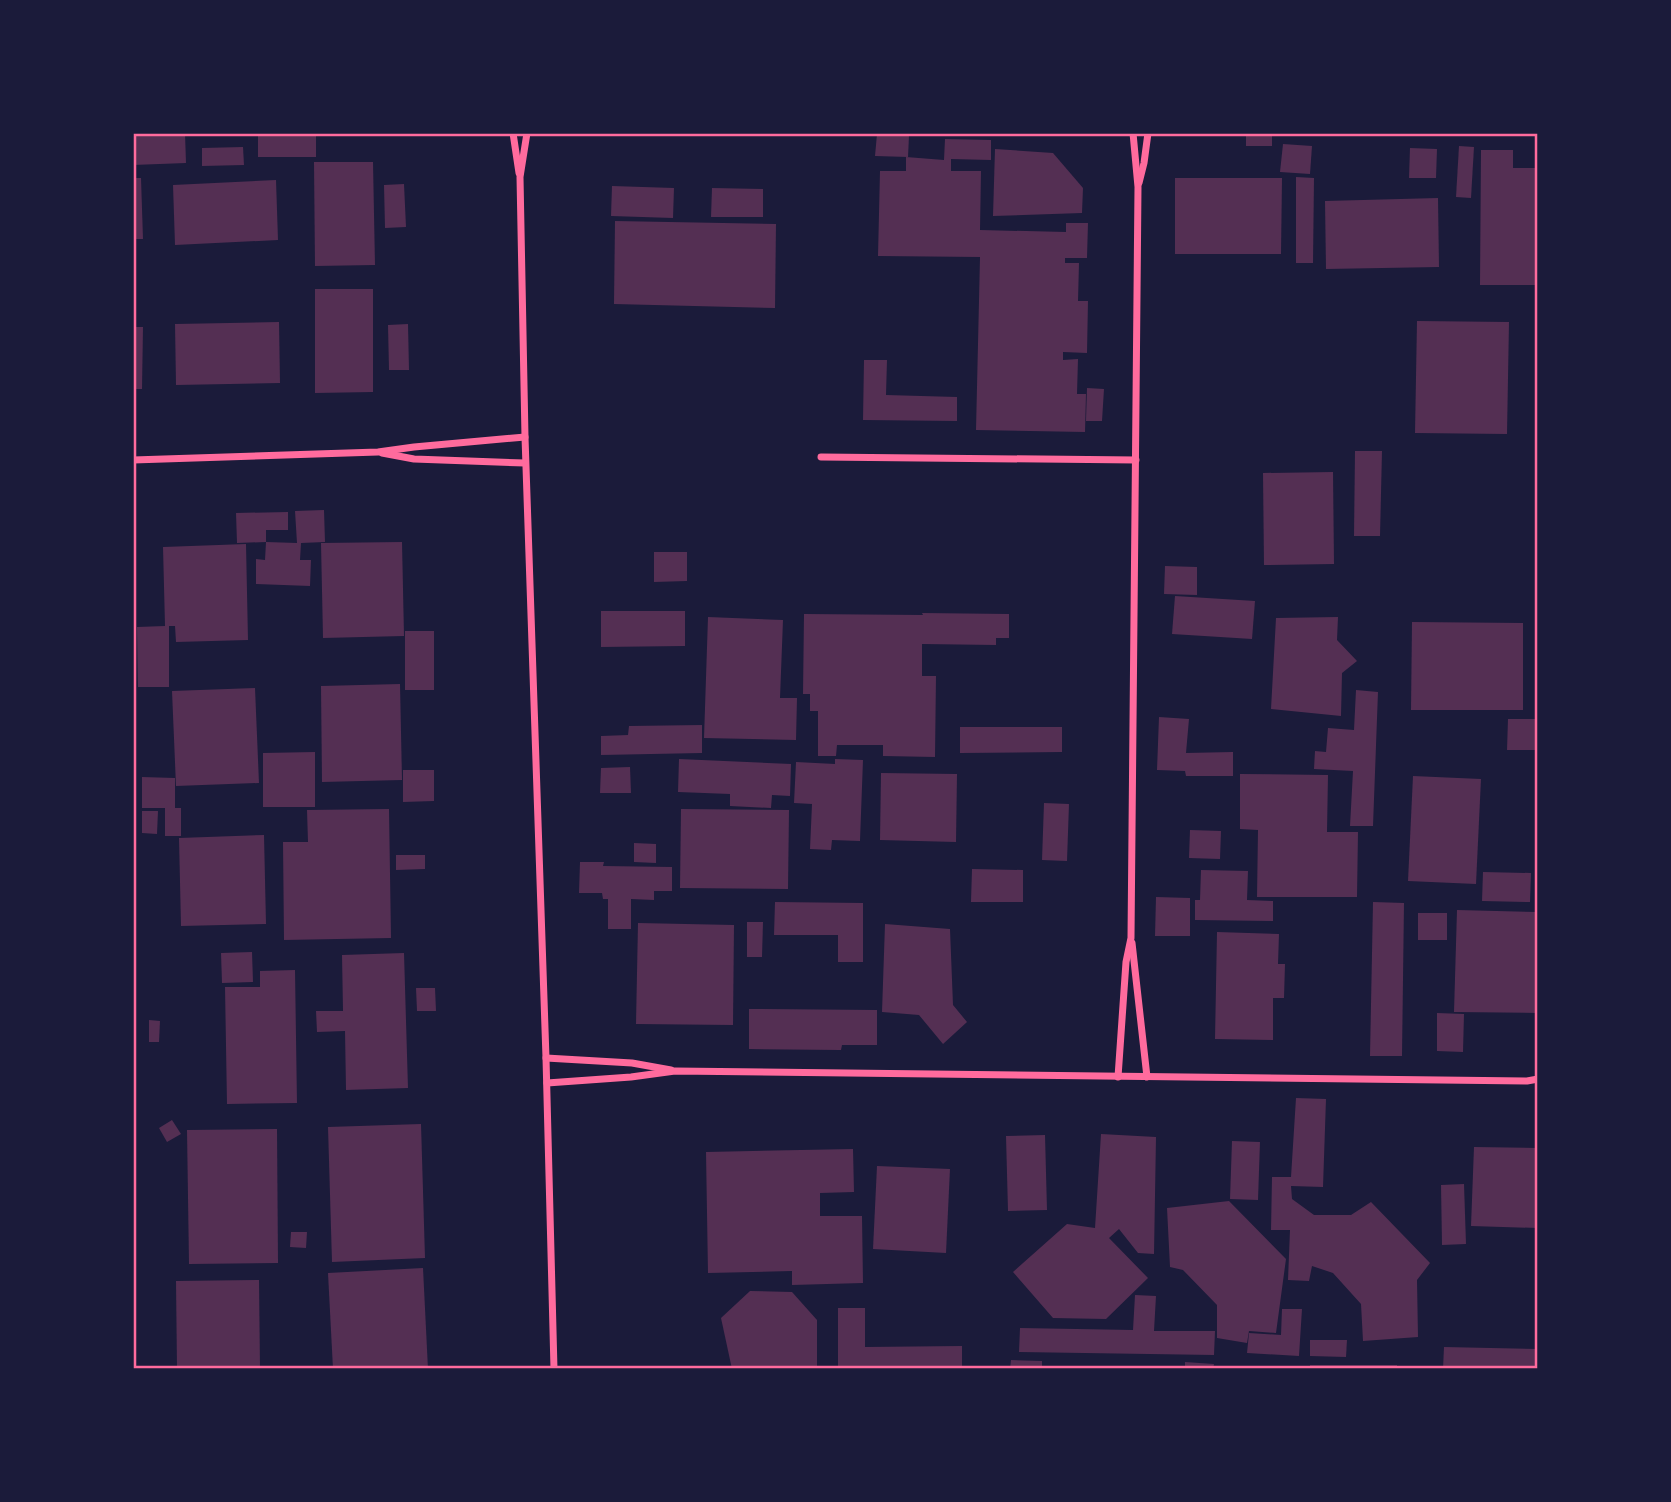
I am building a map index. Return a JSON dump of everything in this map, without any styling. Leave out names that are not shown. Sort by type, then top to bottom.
[{"type":"street","points":[[513,133],[520,177],[525,437],[554,1369]]},
{"type":"street","points":[[520,177],[527,133]]},
{"type":"street","points":[[1118,1077],[1125,974],[1131,938],[1138,187],[1133,133]]},
{"type":"street","points":[[1138,187],[1148,133]]},
{"type":"street","points":[[133,460],[378,452],[525,437]]},
{"type":"street","points":[[378,452],[414,459],[526,463]]},
{"type":"street","points":[[821,457],[1136,460]]},
{"type":"street","points":[[1131,938],[1147,1077]]},
{"type":"street","points":[[546,1058],[632,1063],[676,1071]]},
{"type":"street","points":[[547,1083],[676,1071],[1538,1082]]},
{"type":"building","points":[[185,133],[186,163],[133,165],[133,135]]},
{"type":"building","points":[[258,133],[316,133],[316,157],[258,157]]},
{"type":"building","points":[[1246,133],[1272,133],[1272,146],[1246,146]]},
{"type":"building","points":[[877,134],[909,136],[908,157],[875,156]]},
{"type":"building","points":[[945,139],[991,140],[991,160],[951,159],[951,171],[981,171],[980,230],[1066,232],[1066,223],[1088,223],[1087,258],[1065,258],[1065,263],[1079,263],[1078,301],[1088,301],[1087,353],[1063,352],[1063,360],[1078,359],[1077,394],[1086,394],[1085,432],[976,430],[980,257],[878,256],[880,171],[906,171],[906,157],[944,160]]},
{"type":"building","points":[[1283,144],[1312,146],[1310,174],[1280,172]]},
{"type":"building","points":[[1459,146],[1474,147],[1471,198],[1456,197]]},
{"type":"building","points":[[243,147],[244,165],[202,166],[202,148]]},
{"type":"building","points":[[1410,148],[1437,149],[1436,178],[1409,178]]},
{"type":"building","points":[[995,149],[1053,153],[1083,188],[1082,213],[993,216]]},
{"type":"building","points":[[1481,150],[1513,150],[1513,168],[1538,168],[1538,285],[1480,285]]},
{"type":"building","points":[[314,162],[373,162],[375,265],[315,266]]},
{"type":"building","points":[[1296,177],[1314,178],[1313,263],[1296,263]]},
{"type":"building","points":[[133,178],[141,178],[143,239],[133,239]]},
{"type":"building","points":[[1175,178],[1282,178],[1281,254],[1175,254]]},
{"type":"building","points":[[276,180],[278,240],[175,245],[173,185]]},
{"type":"building","points":[[404,184],[406,227],[385,228],[384,185]]},
{"type":"building","points":[[612,186],[674,188],[673,218],[611,216]]},
{"type":"building","points":[[712,188],[763,189],[763,217],[711,217]]},
{"type":"building","points":[[1438,198],[1439,267],[1326,269],[1325,201]]},
{"type":"building","points":[[615,221],[776,224],[775,308],[614,304]]},
{"type":"building","points":[[315,289],[373,289],[373,392],[315,393]]},
{"type":"building","points":[[1417,321],[1509,322],[1507,434],[1415,433]]},
{"type":"building","points":[[279,322],[280,383],[176,385],[175,324]]},
{"type":"building","points":[[408,324],[409,370],[389,370],[388,325]]},
{"type":"building","points":[[133,327],[143,327],[142,389],[133,389]]},
{"type":"building","points":[[864,360],[887,360],[886,395],[957,397],[957,421],[863,420]]},
{"type":"building","points":[[1087,388],[1104,389],[1102,421],[1086,421]]},
{"type":"building","points":[[1355,451],[1382,451],[1380,536],[1354,536]]},
{"type":"building","points":[[1333,472],[1334,564],[1264,565],[1263,473]]},
{"type":"building","points":[[324,510],[325,542],[301,543],[300,560],[311,560],[310,586],[256,584],[256,559],[265,560],[266,542],[297,543],[295,511]]},
{"type":"building","points":[[288,512],[288,530],[266,530],[266,542],[237,543],[236,513]]},
{"type":"building","points":[[402,542],[404,636],[323,638],[321,543]]},
{"type":"building","points":[[246,544],[248,640],[176,642],[175,626],[169,626],[169,687],[138,687],[137,627],[165,626],[163,547]]},
{"type":"building","points":[[654,552],[687,552],[687,581],[654,582]]},
{"type":"building","points":[[1165,566],[1197,567],[1197,595],[1164,594]]},
{"type":"building","points":[[1175,596],[1255,601],[1252,639],[1172,634]]},
{"type":"building","points":[[601,611],[685,611],[685,646],[601,647]]},
{"type":"building","points":[[922,613],[1009,614],[1009,638],[996,638],[996,645],[922,644],[922,676],[936,676],[935,757],[883,756],[883,745],[837,745],[836,756],[818,756],[818,711],[810,711],[810,694],[803,694],[804,614],[923,615]]},
{"type":"building","points":[[708,617],[783,620],[780,698],[797,698],[796,740],[704,738]]},
{"type":"building","points":[[1338,617],[1337,640],[1357,661],[1342,673],[1341,716],[1271,709],[1276,618]]},
{"type":"building","points":[[1412,622],[1523,623],[1523,710],[1411,710]]},
{"type":"building","points":[[405,631],[434,631],[434,690],[405,690]]},
{"type":"building","points":[[400,684],[402,780],[322,782],[321,686]]},
{"type":"building","points":[[255,688],[259,783],[176,786],[172,691]]},
{"type":"building","points":[[1356,690],[1378,692],[1373,826],[1350,826],[1353,771],[1314,769],[1315,751],[1326,752],[1328,728],[1354,730]]},
{"type":"building","points":[[1159,717],[1189,719],[1186,753],[1233,752],[1233,776],[1186,776],[1185,771],[1157,770]]},
{"type":"building","points":[[1508,719],[1538,719],[1538,750],[1507,750]]},
{"type":"building","points":[[702,725],[702,753],[601,755],[601,736],[628,735],[629,726]]},
{"type":"building","points":[[960,727],[1062,727],[1062,752],[960,753]]},
{"type":"building","points":[[315,752],[315,807],[263,807],[263,753]]},
{"type":"building","points":[[679,759],[791,764],[790,796],[772,795],[771,808],[730,806],[730,794],[678,792]]},
{"type":"building","points":[[835,759],[863,760],[860,841],[832,840],[831,850],[810,849],[812,804],[794,803],[796,762],[835,764]]},
{"type":"building","points":[[630,767],[631,793],[600,793],[601,768]]},
{"type":"building","points":[[403,770],[434,770],[434,801],[403,802]]},
{"type":"building","points":[[881,773],[957,774],[956,842],[880,840]]},
{"type":"building","points":[[1240,774],[1328,775],[1327,832],[1358,832],[1357,897],[1257,897],[1258,830],[1240,829]]},
{"type":"building","points":[[1413,776],[1481,779],[1476,884],[1408,881]]},
{"type":"building","points":[[142,777],[175,778],[175,808],[181,808],[181,836],[165,836],[165,808],[142,808]]},
{"type":"building","points":[[1044,803],[1069,804],[1067,861],[1042,860]]},
{"type":"building","points":[[389,809],[391,938],[284,940],[283,842],[308,842],[307,810]]},
{"type":"building","points":[[681,809],[789,810],[788,889],[680,888]]},
{"type":"building","points":[[142,811],[158,811],[157,834],[142,833]]},
{"type":"building","points":[[1190,830],[1221,831],[1220,859],[1189,858]]},
{"type":"building","points":[[264,835],[266,924],[181,926],[179,838]]},
{"type":"building","points":[[634,843],[656,844],[656,863],[634,862]]},
{"type":"building","points":[[396,855],[425,855],[425,869],[396,870]]},
{"type":"building","points":[[580,862],[604,862],[603,866],[672,867],[672,891],[654,891],[654,900],[631,899],[631,929],[608,929],[608,899],[603,899],[602,893],[579,893]]},
{"type":"building","points":[[972,869],[1023,870],[1023,902],[971,902]]},
{"type":"building","points":[[1201,870],[1248,871],[1247,900],[1273,901],[1273,921],[1195,920],[1195,900],[1200,900]]},
{"type":"building","points":[[1483,872],[1531,873],[1530,902],[1482,901]]},
{"type":"building","points":[[1156,897],[1190,898],[1190,936],[1155,936]]},
{"type":"building","points":[[775,902],[863,903],[863,962],[838,962],[838,935],[774,935]]},
{"type":"building","points":[[1373,902],[1404,903],[1402,1056],[1370,1056]]},
{"type":"building","points":[[1457,910],[1538,912],[1538,1013],[1454,1012]]},
{"type":"building","points":[[1418,913],[1447,913],[1447,940],[1418,940]]},
{"type":"building","points":[[747,922],[763,922],[762,957],[747,957]]},
{"type":"building","points":[[638,923],[734,925],[733,1025],[636,1024]]},
{"type":"building","points":[[885,924],[950,929],[953,1005],[967,1022],[943,1044],[919,1015],[882,1012]]},
{"type":"building","points":[[1217,932],[1279,934],[1278,964],[1285,964],[1284,998],[1273,998],[1273,1040],[1215,1039]]},
{"type":"building","points":[[252,952],[253,982],[222,983],[221,953]]},
{"type":"building","points":[[404,953],[408,1088],[346,1090],[345,1031],[317,1032],[316,1011],[343,1011],[342,955]]},
{"type":"building","points":[[295,970],[297,1103],[227,1104],[225,987],[260,987],[260,971]]},
{"type":"building","points":[[416,988],[435,988],[436,1011],[417,1011]]},
{"type":"building","points":[[749,1009],[877,1010],[877,1045],[842,1045],[841,1050],[749,1049]]},
{"type":"building","points":[[1437,1013],[1464,1014],[1463,1052],[1437,1051]]},
{"type":"building","points":[[149,1020],[160,1021],[159,1042],[149,1042]]},
{"type":"building","points":[[1296,1098],[1326,1099],[1323,1187],[1291,1186],[1292,1199],[1314,1215],[1351,1215],[1371,1202],[1430,1263],[1417,1280],[1418,1337],[1363,1341],[1361,1304],[1333,1273],[1312,1266],[1309,1281],[1288,1280],[1290,1230],[1271,1230],[1272,1177],[1291,1177]]},
{"type":"building","points":[[172,1120],[181,1134],[167,1142],[159,1128]]},
{"type":"building","points":[[421,1124],[425,1258],[332,1262],[328,1127]]},
{"type":"building","points":[[277,1129],[278,1263],[189,1264],[187,1130]]},
{"type":"building","points":[[1101,1134],[1156,1137],[1154,1254],[1138,1253],[1119,1229],[1109,1238],[1148,1278],[1106,1319],[1053,1318],[1013,1272],[1067,1224],[1095,1228]]},
{"type":"building","points":[[1045,1135],[1047,1210],[1008,1211],[1006,1136]]},
{"type":"building","points":[[1232,1141],[1260,1142],[1258,1200],[1230,1199]]},
{"type":"building","points":[[1474,1147],[1538,1148],[1538,1228],[1471,1226]]},
{"type":"building","points":[[853,1149],[854,1192],[820,1193],[820,1216],[862,1216],[863,1283],[792,1285],[792,1271],[708,1273],[706,1152]]},
{"type":"building","points":[[877,1166],[950,1169],[946,1253],[873,1249]]},
{"type":"building","points":[[1464,1184],[1466,1244],[1442,1245],[1441,1185]]},
{"type":"building","points":[[1229,1201],[1286,1259],[1276,1333],[1249,1331],[1247,1343],[1217,1338],[1217,1305],[1183,1270],[1170,1267],[1167,1208]]},
{"type":"building","points":[[291,1232],[307,1232],[306,1248],[290,1247]]},
{"type":"building","points":[[423,1268],[428,1369],[333,1369],[328,1273]]},
{"type":"building","points":[[259,1280],[260,1369],[177,1369],[176,1281]]},
{"type":"building","points":[[750,1291],[792,1292],[817,1320],[817,1369],[732,1369],[721,1318]]},
{"type":"building","points":[[1135,1295],[1156,1296],[1154,1331],[1215,1331],[1214,1355],[1019,1352],[1020,1328],[1133,1330]]},
{"type":"building","points":[[838,1308],[865,1308],[865,1347],[962,1346],[962,1369],[838,1369]]},
{"type":"building","points":[[1282,1309],[1302,1309],[1299,1356],[1247,1353],[1249,1333],[1281,1335]]},
{"type":"building","points":[[1310,1340],[1347,1340],[1346,1357],[1310,1356]]},
{"type":"building","points":[[1444,1347],[1538,1349],[1538,1369],[1443,1369]]},
{"type":"building","points":[[1011,1360],[1042,1361],[1042,1369],[1010,1369]]},
{"type":"building","points":[[1185,1362],[1214,1364],[1213,1369],[1185,1369]]},
{"type":"building","points":[[1310,1365],[1397,1365],[1397,1369],[1310,1369]]}]
